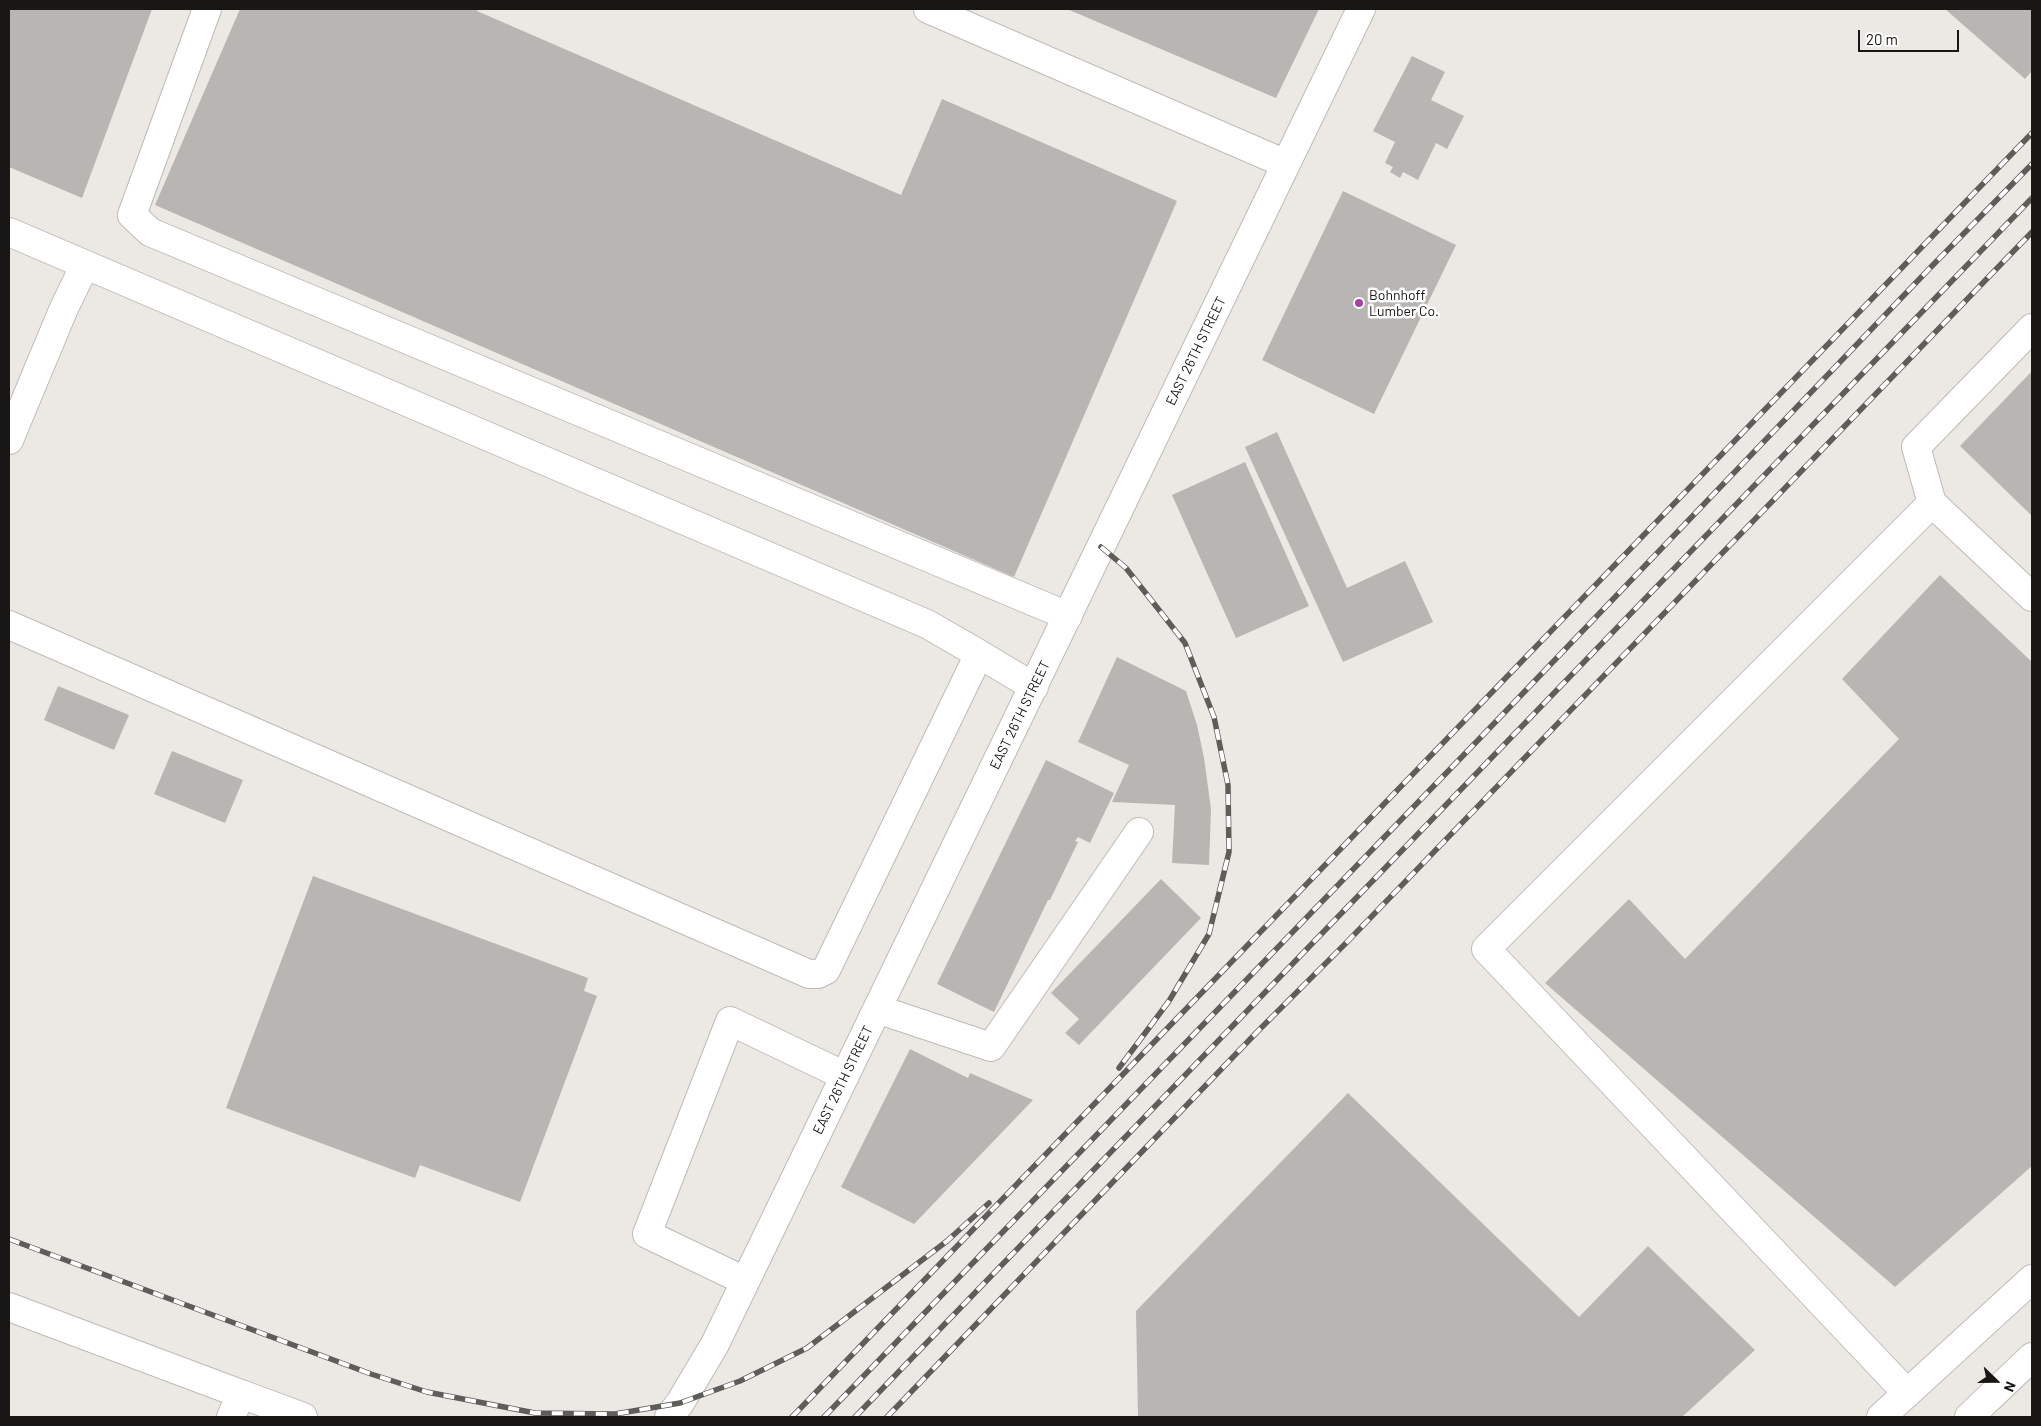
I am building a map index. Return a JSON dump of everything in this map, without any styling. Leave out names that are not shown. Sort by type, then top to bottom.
[{"type":"street","points":[[207,9],[132,215],[150,232],[1068,616]]},
{"type":"street","points":[[928,9],[1286,164]]},
{"type":"street","name":"EAST 26TH STREET","points":[[669,1417],[680,1403],[715,1344],[746,1281],[1361,9]]},
{"type":"street","points":[[9,232],[927,624],[1034,687]]},
{"type":"street","points":[[9,440],[64,308],[85,265]]},
{"type":"street","points":[[2032,328],[1916,448],[1932,504],[2032,597]]},
{"type":"street","points":[[1908,1393],[1486,949],[1932,504]]},
{"type":"street","points":[[9,625],[809,974],[818,974],[826,970],[979,654]]},
{"type":"street","points":[[877,1009],[991,1048],[1139,832]]},
{"type":"street","points":[[746,1281],[647,1234],[730,1021],[845,1076]]},
{"type":"street","points":[[1881,1417],[2032,1279]]},
{"type":"street","points":[[9,1306],[236,1406],[303,1417]]},
{"type":"street","points":[[1969,1417],[2032,1356]]},
{"type":"building","points":[[9,9],[152,9],[82,198],[9,167]]},
{"type":"building","points":[[240,9],[478,9],[477,11],[901,195],[942,99],[1177,201],[1014,577],[155,205]]},
{"type":"building","points":[[1067,9],[1319,9],[1276,98]]},
{"type":"building","points":[[1945,9],[2032,9],[2032,71],[2025,79]]},
{"type":"building","points":[[1412,56],[1445,72],[1431,100],[1464,116],[1447,149],[1436,143],[1418,180],[1403,172],[1400,178],[1390,172],[1393,167],[1385,163],[1395,142],[1373,131]]},
{"type":"building","name":"Bohnhoff Lumber Co.","points":[[1343,191],[1456,245],[1374,414],[1262,360]]},
{"type":"building","points":[[2032,371],[2032,516],[1960,446]]},
{"type":"building","points":[[1277,432],[1347,588],[1405,561],[1433,622],[1343,662],[1245,447]]},
{"type":"building","points":[[1245,462],[1309,606],[1236,638],[1172,495]]},
{"type":"building","points":[[1940,575],[2032,662],[2032,1166],[1895,1287],[1545,983],[1629,899],[1685,959],[1899,739],[1842,679]]},
{"type":"building","points":[[1117,657],[1186,691],[1197,725],[1204,758],[1211,809],[1209,865],[1172,863],[1175,805],[1112,802],[1129,765],[1078,742]]},
{"type":"building","points":[[58,686],[129,715],[114,750],[44,720]]},
{"type":"building","points":[[172,751],[243,780],[225,823],[154,794]]},
{"type":"building","points":[[1046,760],[1114,793],[1090,843],[1078,837],[1075,841],[1078,842],[994,1012],[937,984]]},
{"type":"building","points":[[313,876],[588,978],[584,991],[597,996],[520,1202],[420,1165],[415,1178],[226,1108]]},
{"type":"building","points":[[1161,879],[1201,918],[1079,1045],[1065,1033],[1079,1019],[1051,993]]},
{"type":"building","points":[[910,1049],[968,1078],[970,1073],[1033,1100],[914,1224],[841,1187]]},
{"type":"building","points":[[1348,1093],[1579,1317],[1648,1246],[1755,1350],[1682,1417],[1138,1417],[1136,1311]]},
{"type":"railway","points":[[792,1417],[2032,133]]},
{"type":"railway","points":[[824,1417],[2032,164]]},
{"type":"railway","points":[[855,1417],[2032,198]]},
{"type":"railway","points":[[887,1417],[2032,232]]},
{"type":"railway","points":[[1101,547],[1126,568],[1185,643],[1214,717],[1228,785],[1229,852],[1209,934],[1169,1001],[1119,1068]]},
{"type":"railway","points":[[9,1239],[371,1374],[427,1392],[535,1413],[615,1414],[680,1403],[740,1381],[807,1348],[947,1241],[989,1203]]},
{"type":"place","name":"Bohnhoff Lumber Co.","points":[[1359,303]]}]
